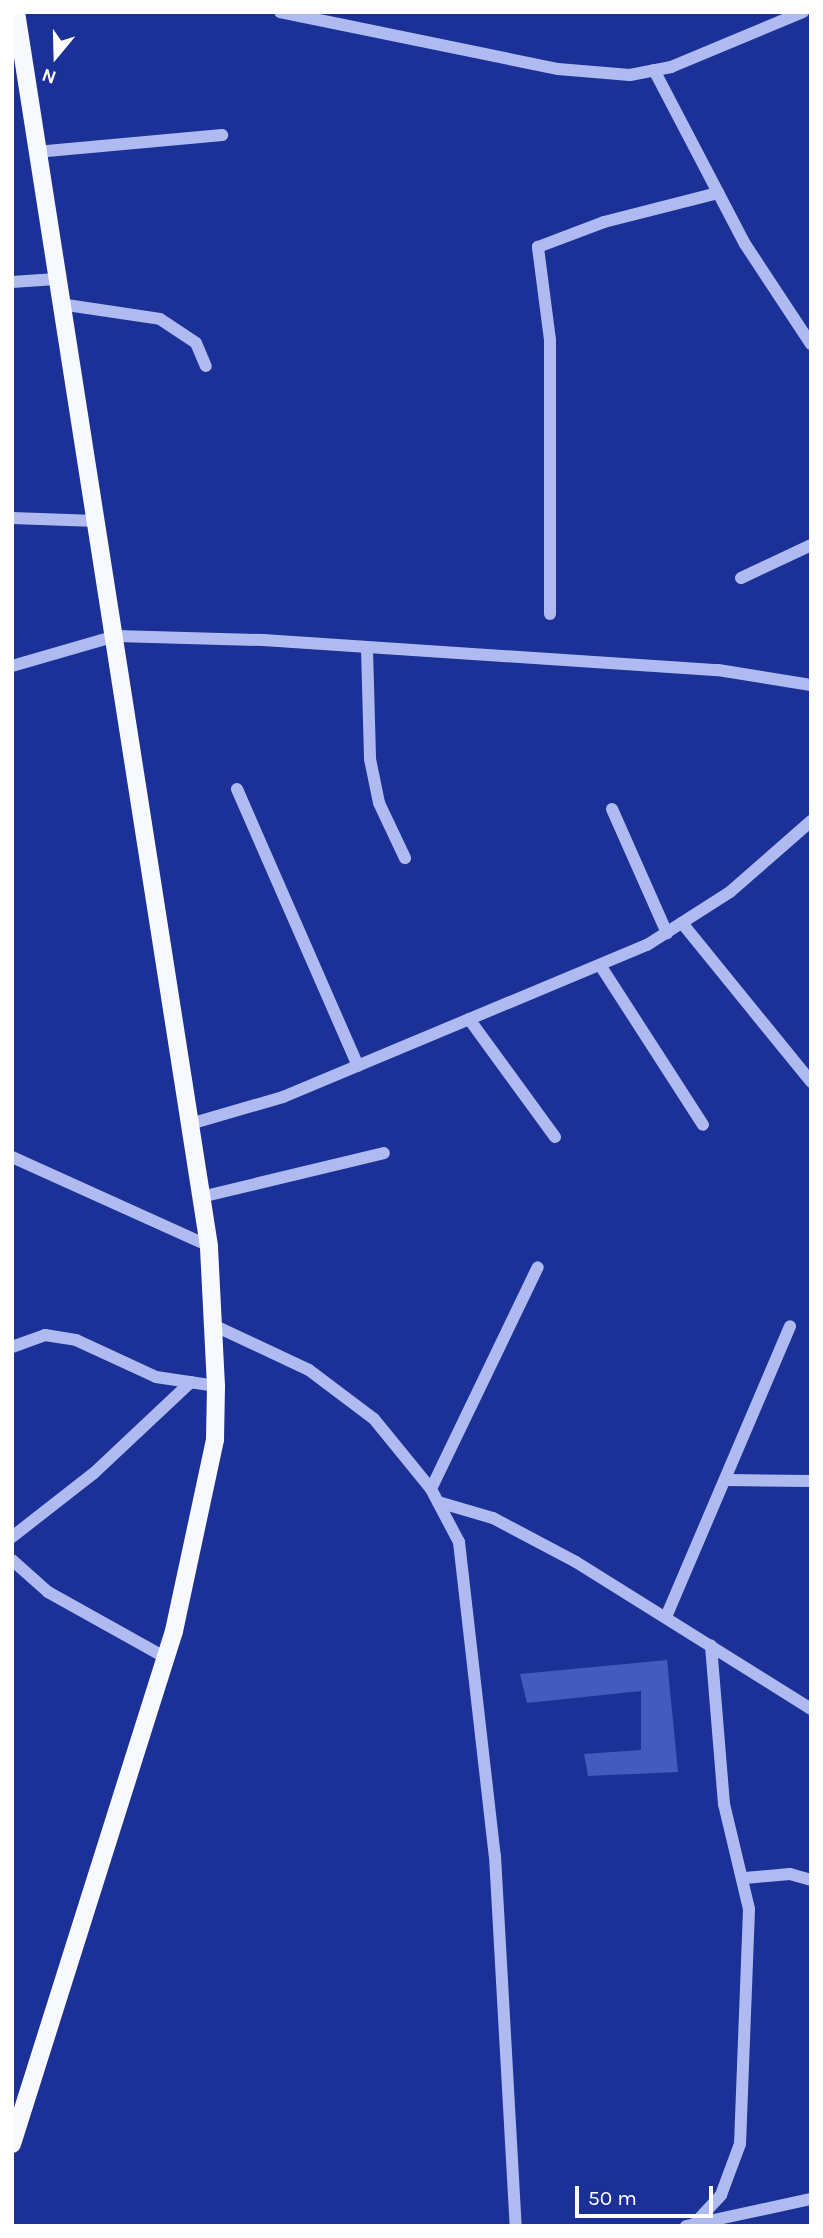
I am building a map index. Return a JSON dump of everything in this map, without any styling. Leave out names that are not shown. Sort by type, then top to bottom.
[{"type":"main road","points":[[12,2144],[166,1658],[208,1476],[216,1387],[209,1246],[116,636],[60,304],[16,12]]},
{"type":"street","points":[[280,12],[558,69],[630,75],[654,70],[803,12]]},
{"type":"street","points":[[654,70],[718,192],[811,344]]},
{"type":"street","points":[[36,152],[222,135]]},
{"type":"street","points":[[550,614],[550,354],[538,247],[604,222],[718,192]]},
{"type":"street","points":[[12,282],[56,279]]},
{"type":"street","points":[[60,304],[160,319],[196,343],[206,366]]},
{"type":"street","points":[[12,518],[96,522]]},
{"type":"street","points":[[741,578],[811,545]]},
{"type":"street","points":[[12,666],[116,636],[263,640],[367,649],[638,663],[811,685]]},
{"type":"street","points":[[367,649],[370,759],[379,803],[405,858]]},
{"type":"street","points":[[237,789],[358,1066]]},
{"type":"street","points":[[612,809],[667,933]]},
{"type":"street","points":[[190,1124],[283,1097],[600,965],[667,933],[730,892],[811,821]]},
{"type":"street","points":[[682,923],[811,1082]]},
{"type":"street","points":[[600,965],[703,1125]]},
{"type":"street","points":[[468,1020],[555,1136]]},
{"type":"street","points":[[201,1197],[384,1153]]},
{"type":"street","points":[[12,1157],[209,1246]]},
{"type":"street","points":[[431,1489],[538,1267]]},
{"type":"street","points":[[213,1325],[309,1370],[374,1419],[431,1489],[459,1542],[470,1621],[508,2028],[516,2226]]},
{"type":"street","points":[[666,1617],[790,1326]]},
{"type":"street","points":[[12,1347],[45,1335],[76,1340],[156,1377],[216,1387]]},
{"type":"street","points":[[12,1536],[94,1473],[191,1382]]},
{"type":"street","points":[[725,1480],[811,1481]]},
{"type":"street","points":[[438,1502],[493,1518],[666,1617],[811,1709]]},
{"type":"street","points":[[12,1560],[48,1592],[166,1658]]},
{"type":"street","points":[[691,2224],[721,2195],[740,2144],[749,1909],[745,1878],[733,1852],[724,1804],[711,1646]]},
{"type":"street","points":[[745,1878],[790,1874],[811,1880]]},
{"type":"street","points":[[691,2224],[811,2199]]},
{"type":"street","points":[[719,2219],[731,2226]]},
{"type":"building","points":[[667,1660],[678,1772],[588,1776],[584,1754],[641,1750],[641,1691],[527,1703],[520,1674]]}]
